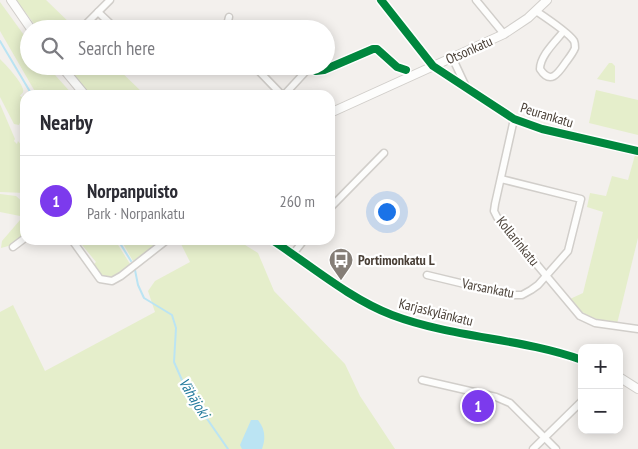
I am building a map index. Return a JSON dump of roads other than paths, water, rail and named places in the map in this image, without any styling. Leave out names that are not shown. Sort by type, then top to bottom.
[{"type":"street","points":[[11,0],[25,20]]},
{"type":"street","name":"Peurankatu","points":[[381,0],[433,66],[514,119],[542,129],[638,151]]},
{"type":"street","points":[[476,0],[504,34]]},
{"type":"street","name":"Otsonkatu","points":[[335,111],[504,34],[536,11],[547,0]]},
{"type":"street","points":[[90,20],[105,1]]},
{"type":"street","points":[[536,11],[573,39],[575,46],[557,75],[547,76],[540,69],[540,64],[563,32]]},
{"type":"street","points":[[98,12],[106,20]]},
{"type":"street","points":[[452,58],[466,87]]},
{"type":"street","points":[[68,75],[81,90]]},
{"type":"street","points":[[263,75],[278,90]]},
{"type":"street","points":[[288,90],[302,75]]},
{"type":"street","name":"Kollarinkatu","points":[[514,119],[494,206],[495,215],[580,316],[591,322],[638,329]]},
{"type":"street","points":[[335,203],[384,154]]},
{"type":"street","name":"Varsankatu","points":[[427,275],[517,295],[524,294],[531,290],[568,251],[581,199],[501,179]]},
{"type":"street","points":[[13,247],[20,242]]},
{"type":"street","points":[[76,245],[100,279],[112,281],[161,245]]},
{"type":"street","name":"Karjaskylänkatu","points":[[280,245],[369,304],[390,314],[415,323],[578,359]]},
{"type":"street","points":[[293,254],[300,245]]},
{"type":"street","points":[[422,380],[496,397],[510,403],[556,449]]},
{"type":"street","points":[[623,380],[638,389]]},
{"type":"street","points":[[533,449],[578,405]]},
{"type":"water","points":[[251,420],[258,420],[262,427],[264,441],[262,449],[242,449],[240,445]]},
{"type":"waterway","name":"Vähäjoki","points":[[0,41],[20,75]]},
{"type":"waterway","name":"Vähäjoki","points":[[20,75],[29,90]]},
{"type":"waterway","name":"Vähäjoki","points":[[121,245],[131,261]]},
{"type":"waterway","name":"Vähäjoki","points":[[135,270],[138,285],[144,298],[172,315],[176,328],[174,362],[185,387],[228,449]]},
{"type":"place","name":"Portimonkatu L","points":[[341,281]]},
{"type":"place","name":"Norpanpuisto","points":[[478,406]]}]
